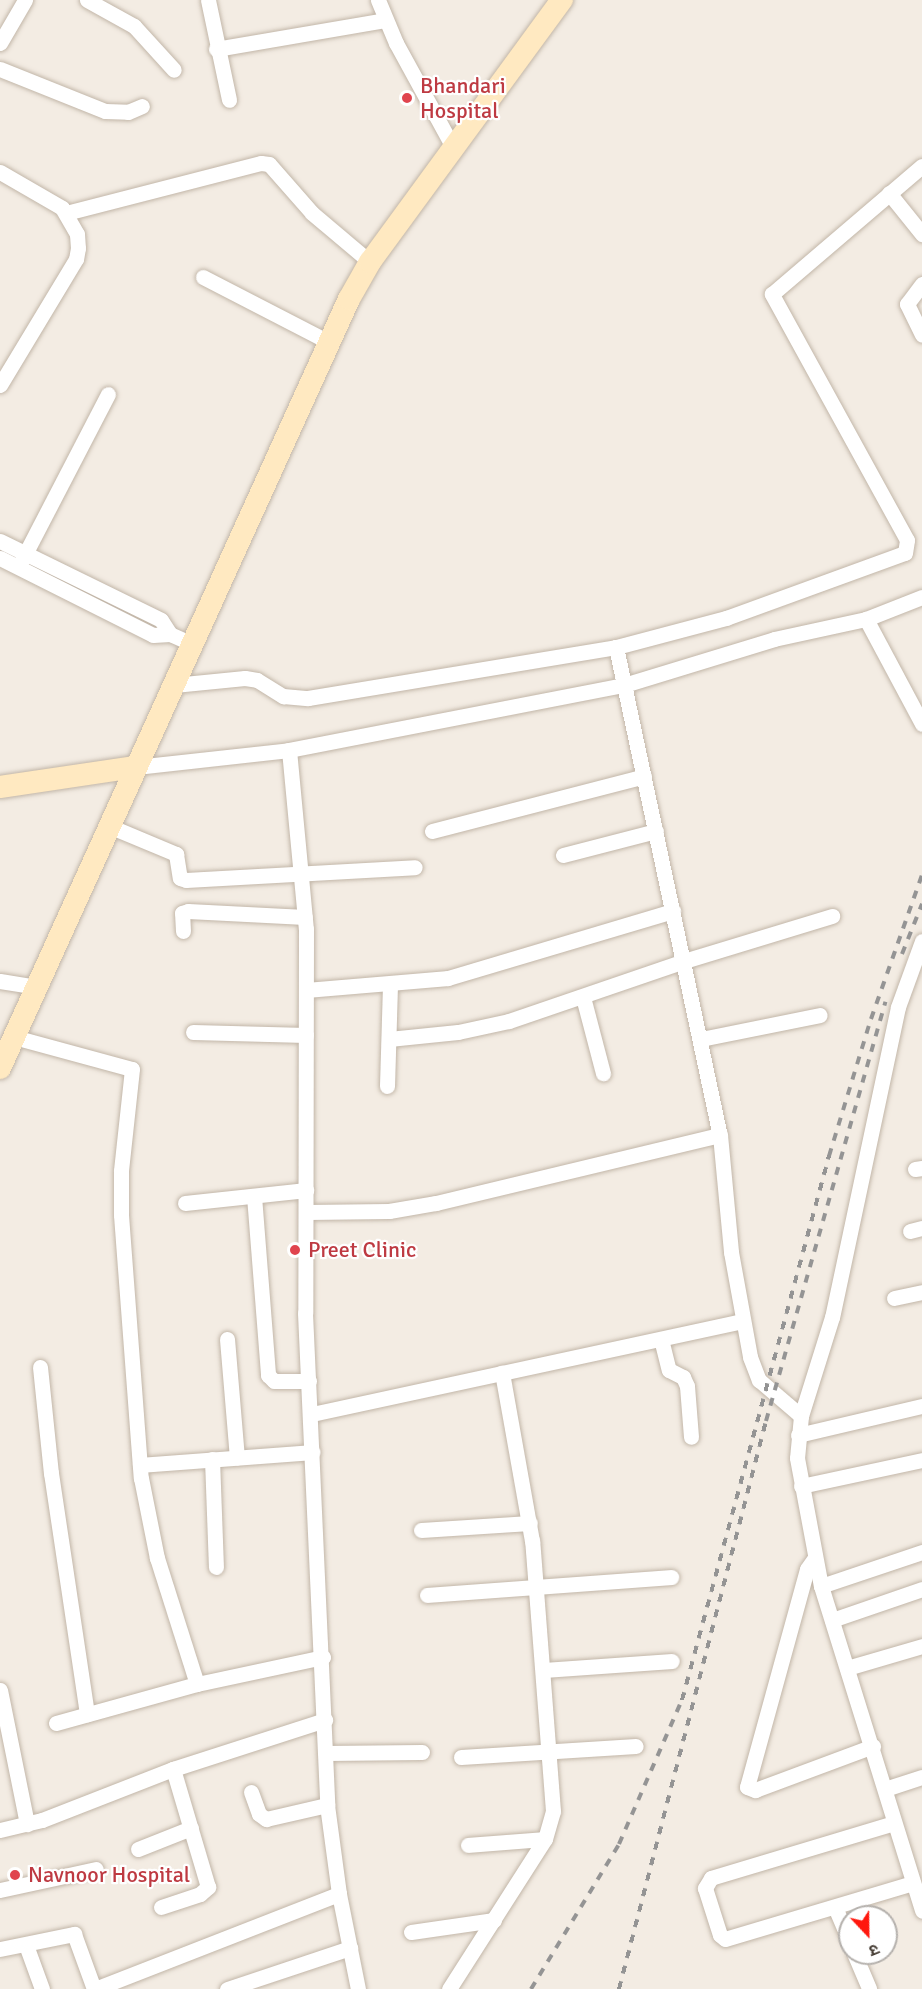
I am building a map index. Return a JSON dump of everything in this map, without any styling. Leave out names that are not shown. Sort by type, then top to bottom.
[{"type":"main road","points":[[0,1068],[329,342],[370,262],[562,0]]},
{"type":"main road","points":[[0,787],[136,768]]},
{"type":"street","points":[[0,43],[25,0]]},
{"type":"street","points":[[87,0],[134,26],[174,70]]},
{"type":"street","points":[[208,0],[216,49],[229,100]]},
{"type":"street","points":[[378,0],[385,20],[453,147]]},
{"type":"street","points":[[216,49],[385,20]]},
{"type":"street","points":[[0,69],[105,111],[128,112],[142,106]]},
{"type":"street","points":[[66,213],[261,163],[269,164],[312,213],[370,262]]},
{"type":"street","points":[[174,685],[245,678],[257,680],[282,696],[308,698],[616,647],[726,618],[900,556],[908,549],[908,540],[772,294],[922,166]]},
{"type":"street","points":[[0,172],[51,199],[66,213],[77,234],[76,259],[0,385]]},
{"type":"street","points":[[889,193],[922,234]]},
{"type":"street","points":[[202,277],[329,342]]},
{"type":"street","points":[[922,284],[907,304],[922,335]]},
{"type":"street","points":[[22,560],[108,394]]},
{"type":"street","points":[[0,541],[22,560],[160,620],[170,634],[192,644]]},
{"type":"street","points":[[0,558],[22,560]]},
{"type":"street","points":[[136,768],[289,750],[624,685],[774,639],[866,619],[922,597]]},
{"type":"street","points":[[866,619],[922,724]]},
{"type":"street","points":[[616,647],[720,1135],[743,1321],[759,1380],[801,1416]]},
{"type":"street","points":[[289,750],[305,917],[307,1212],[304,1313],[312,1414],[327,1805],[339,1894],[358,1989]]},
{"type":"street","points":[[432,831],[644,776]]},
{"type":"street","points":[[109,826],[176,854],[180,878],[186,880],[415,867]]},
{"type":"street","points":[[563,855],[656,831]]},
{"type":"street","points":[[183,931],[182,913],[188,911],[305,917]]},
{"type":"street","points":[[306,990],[448,978],[673,911]]},
{"type":"street","points":[[389,1039],[458,1032],[583,997],[684,961],[832,916]]},
{"type":"street","points":[[922,941],[898,1007],[832,1317],[801,1416],[798,1435],[801,1486],[821,1586],[873,1746],[894,1823],[915,1876],[922,1911]]},
{"type":"street","points":[[0,981],[37,987]]},
{"type":"street","points":[[387,1086],[390,984]]},
{"type":"street","points":[[583,997],[603,1073]]},
{"type":"street","points":[[701,1039],[820,1015]]},
{"type":"street","points":[[193,1032],[306,1035]]},
{"type":"street","points":[[14,1037],[132,1069],[121,1171],[121,1215],[140,1465],[146,1516],[197,1684]]},
{"type":"street","points":[[307,1212],[389,1211],[436,1203],[720,1135]]},
{"type":"street","points":[[185,1203],[306,1190]]},
{"type":"street","points":[[254,1196],[268,1375],[274,1381],[309,1381]]},
{"type":"street","points":[[894,1298],[922,1292]]},
{"type":"street","points":[[312,1414],[743,1321]]},
{"type":"street","points":[[226,1339],[237,1458]]},
{"type":"street","points":[[661,1339],[669,1370],[682,1377],[687,1386],[691,1437]]},
{"type":"street","points":[[40,1367],[51,1473],[87,1714]]},
{"type":"street","points":[[449,1989],[545,1839],[553,1811],[544,1670],[530,1522],[502,1373]]},
{"type":"street","points":[[798,1435],[922,1406]]},
{"type":"street","points":[[140,1465],[313,1452]]},
{"type":"street","points":[[212,1459],[216,1567]]},
{"type":"street","points":[[801,1486],[922,1460]]},
{"type":"street","points":[[421,1530],[530,1522]]},
{"type":"street","points":[[821,1586],[922,1552]]},
{"type":"street","points":[[814,1559],[807,1569],[747,1787],[755,1790],[873,1746]]},
{"type":"street","points":[[427,1595],[671,1576]]},
{"type":"street","points":[[832,1620],[922,1589]]},
{"type":"street","points":[[847,1668],[922,1646]]},
{"type":"street","points":[[56,1723],[197,1684],[322,1657]]},
{"type":"street","points":[[544,1670],[672,1661]]},
{"type":"street","points":[[0,1690],[4,1735],[27,1824]]},
{"type":"street","points":[[0,1830],[27,1824],[173,1769],[325,1720]]},
{"type":"street","points":[[461,1757],[636,1746]]},
{"type":"street","points":[[326,1753],[422,1752]]},
{"type":"street","points":[[162,1907],[200,1894],[208,1887],[173,1769]]},
{"type":"street","points":[[885,1789],[922,1777]]},
{"type":"street","points":[[251,1792],[259,1814],[266,1819],[327,1805]]},
{"type":"street","points":[[894,1823],[711,1878],[705,1884],[720,1935],[725,1939],[835,1907],[915,1876]]},
{"type":"street","points":[[138,1849],[191,1828]]},
{"type":"street","points":[[468,1845],[545,1839]]},
{"type":"street","points":[[0,1890],[96,1869]]},
{"type":"street","points":[[0,1949],[74,1934],[94,1989],[339,1894]]},
{"type":"street","points":[[835,1907],[838,1914]]},
{"type":"street","points":[[411,1932],[494,1920]]},
{"type":"street","points":[[27,1945],[42,1989]]},
{"type":"street","points":[[227,1989],[350,1948]]},
{"type":"street","points":[[859,1965],[869,1989]]},
{"type":"railway","points":[[531,1989],[619,1844],[682,1700],[829,1156],[871,1019],[922,875]]},
{"type":"railway","points":[[902,954],[922,904]]},
{"type":"railway","points":[[619,1989],[766,1421],[885,1002]]},
{"type":"place","name":"Bhandari Hospital","points":[[407,98]]},
{"type":"place","name":"Preet Clinic","points":[[295,1250]]},
{"type":"place","name":"Navnoor Hospital","points":[[15,1875]]}]
